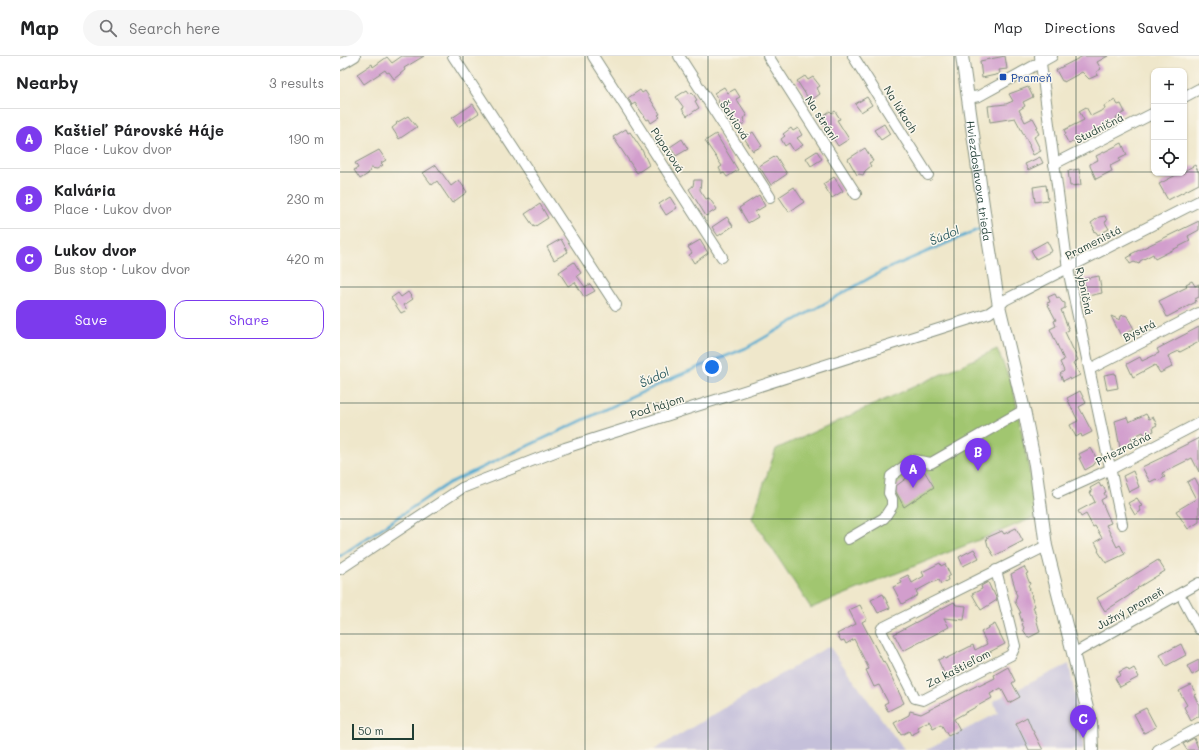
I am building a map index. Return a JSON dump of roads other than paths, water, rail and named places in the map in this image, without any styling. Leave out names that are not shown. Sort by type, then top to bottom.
[{"type":"street","points":[[340,64],[355,56]]},
{"type":"street","points":[[453,56],[616,305]]},
{"type":"street","name":"Púpavová","points":[[593,56],[722,256]]},
{"type":"street","name":"Šalviová","points":[[679,56],[770,197]]},
{"type":"street","name":"Na stráni","points":[[768,56],[856,194]]},
{"type":"street","name":"Na lúkach","points":[[853,56],[928,175]]},
{"type":"street","name":"Hviezdoslavova trieda","points":[[962,56],[999,306],[1024,410],[1035,465],[1046,546],[1091,724],[1092,750]]},
{"type":"street","points":[[968,98],[979,96],[1041,59],[1052,56]]},
{"type":"street","name":"Rybničná","points":[[1041,59],[1068,269],[1122,524]]},
{"type":"street","points":[[1187,95],[1199,88]]},
{"type":"street","name":"Studničná","points":[[1054,164],[1151,115]]},
{"type":"street","name":"Pramenistá","points":[[999,306],[1006,299],[1068,269],[1199,201]]},
{"type":"street","name":"Pod hájom","points":[[340,569],[462,488],[565,448],[989,313],[999,306]]},
{"type":"street","name":"Bystrá","points":[[1090,369],[1199,313]]},
{"type":"street","points":[[848,539],[884,518],[892,506],[892,499],[889,493],[891,476],[914,460],[930,463],[1024,410]]},
{"type":"street","name":"Priezračná","points":[[1058,493],[1111,469],[1199,422]]},
{"type":"street","name":"Za kaštieľom","points":[[996,570],[1015,646],[1011,655],[923,700],[915,698],[881,631],[882,628],[996,570],[1046,546]]},
{"type":"street","name":"Južný prameň","points":[[1073,654],[1199,583]]},
{"type":"street","points":[[1184,601],[1199,629]]},
{"type":"street","points":[[1158,750],[1199,728]]},
{"type":"waterway","name":"Šúdol","points":[[340,556],[449,483],[677,376],[746,348],[882,271],[982,228]]},
{"type":"place","name":"Prameň","points":[[1003,77]]},
{"type":"place","name":"Kalvária","points":[[978,471]]},
{"type":"place","name":"Kaštieľ Párovské Háje","points":[[913,488]]},
{"type":"place","name":"Lukov dvor","points":[[1083,738]]}]
